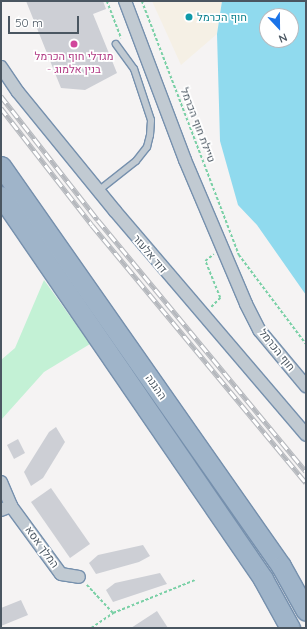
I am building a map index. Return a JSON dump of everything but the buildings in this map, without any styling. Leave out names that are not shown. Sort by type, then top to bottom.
[{"type":"highway","name":"ההגנה","points":[[1,166],[281,566],[306,611]]},
{"type":"highway","name":"ההגנה","points":[[1,196],[263,579],[290,628]]},
{"type":"street","name":"חוף הכרמל","points":[[125,1],[185,160],[246,304],[260,331],[306,386]]},
{"type":"street","name":"דוד אלעזר","points":[[1,67],[23,98],[98,191],[306,435]]},
{"type":"street","name":"המלך אסא","points":[[1,482],[6,508],[61,574],[79,577]]},
{"type":"lane","points":[[98,191],[136,161],[147,147],[150,135],[151,120],[134,69],[116,44]]},
{"type":"path","points":[[107,1],[112,13]]},
{"type":"path","name":"טיילת חוף הכרמל","points":[[142,1],[239,255],[306,344]]},
{"type":"path","points":[[203,316],[220,298],[205,261]]},
{"type":"path","points":[[79,577],[113,613]]},
{"type":"path","points":[[91,628],[113,613],[195,580]]},
{"type":"green space","points":[[44,280],[90,344],[44,372],[1,420],[1,360],[15,348]]},
{"type":"sand","name":"חוף הכרמל","points":[[152,1],[222,1],[217,34],[181,65]]},
{"type":"water","points":[[222,1],[306,1],[306,295],[257,225],[238,205],[220,141],[217,34]]},
{"type":"railway","points":[[1,96],[98,220],[306,471]]},
{"type":"railway","points":[[1,108],[92,225],[306,483]]},
{"type":"place","name":"חוף הכרמל","points":[[189,17]]},
{"type":"place","name":"מגדלי חוף הכרמל - בנין אלמוג","points":[[74,44]]}]
